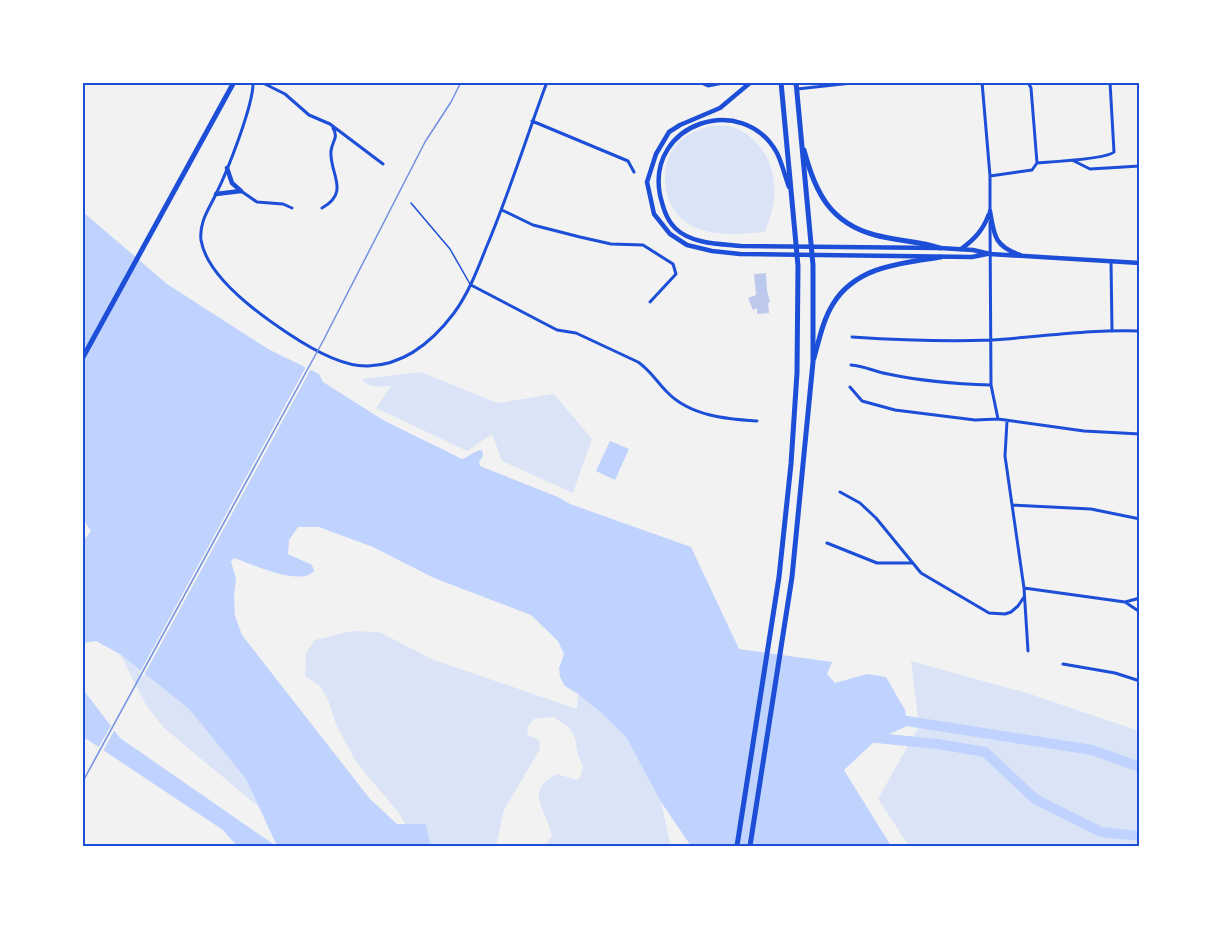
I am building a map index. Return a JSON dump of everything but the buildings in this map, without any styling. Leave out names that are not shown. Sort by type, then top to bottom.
[{"type":"main road","points":[[82,360],[234,82]]},
{"type":"main road","points":[[751,82],[720,108],[680,124],[669,132],[656,154],[647,182],[654,213],[670,234],[687,245],[740,254],[972,257],[990,254]]},
{"type":"main road","points":[[737,846],[779,577],[791,464],[797,373],[798,266],[781,82]]},
{"type":"main road","points":[[750,846],[790,586],[813,362],[813,265],[796,86]]},
{"type":"main road","points":[[793,195],[776,152],[758,131],[736,121],[715,120],[698,124],[684,131],[675,138],[663,157],[657,180],[664,212],[675,228],[690,237],[713,243],[741,246],[940,248],[990,254],[1140,263]]},
{"type":"main road","points":[[801,139],[809,171],[818,191],[840,219],[856,229],[876,236],[940,248]]},
{"type":"main road","points":[[227,168],[232,183],[241,190]]},
{"type":"main road","points":[[216,194],[241,190]]},
{"type":"main road","points":[[961,249],[984,227],[990,211]]},
{"type":"main road","points":[[990,211],[993,231],[1000,245],[1007,251],[1022,256]]},
{"type":"main road","points":[[813,362],[832,305],[845,288],[862,276],[887,266],[941,256]]},
{"type":"street","points":[[253,82],[252,96],[227,168],[203,218],[201,240],[208,258],[227,285],[250,308],[324,355],[367,366],[406,357],[424,345],[454,312],[471,285],[502,210],[547,82]]},
{"type":"street","points":[[261,82],[285,94],[309,115],[330,124],[383,164]]},
{"type":"street","points":[[699,82],[708,86],[728,82]]},
{"type":"street","points":[[796,86],[861,82]]},
{"type":"street","points":[[982,82],[990,176],[991,385],[998,419]]},
{"type":"street","points":[[990,176],[1032,170],[1037,163],[1031,88],[1028,82]]},
{"type":"street","points":[[1037,163],[1074,161],[1085,157],[1110,155],[1114,152],[1110,82]]},
{"type":"street","points":[[532,121],[628,160],[634,172]]},
{"type":"street","points":[[322,208],[330,202],[337,191],[338,184],[331,153],[337,137],[330,124]]},
{"type":"street","points":[[1074,161],[1090,168],[1140,166]]},
{"type":"street","points":[[241,190],[257,202],[283,204],[292,208]]},
{"type":"street","points":[[502,210],[533,225],[611,244],[643,245],[652,250],[673,264],[676,274],[651,302]]},
{"type":"street","points":[[1111,261],[1112,330]]},
{"type":"street","points":[[471,285],[557,330],[576,333],[638,362],[646,367],[675,400],[688,408],[726,419],[757,421]]},
{"type":"street","points":[[852,337],[921,341],[991,340],[1112,330],[1140,331]]},
{"type":"street","points":[[851,365],[863,366],[885,374],[968,385],[991,385]]},
{"type":"street","points":[[850,387],[858,398],[872,405],[975,420],[998,419],[1084,431],[1140,434]]},
{"type":"street","points":[[1007,421],[1005,456],[1024,588],[1028,651]]},
{"type":"street","points":[[840,492],[860,503],[876,518],[921,573],[989,613],[1011,612],[1024,597]]},
{"type":"street","points":[[1012,505],[1091,509],[1140,519]]},
{"type":"street","points":[[827,543],[877,563],[912,563]]},
{"type":"street","points":[[1024,588],[1125,602],[1140,598]]},
{"type":"street","points":[[1125,602],[1140,612]]},
{"type":"street","points":[[1063,664],[1115,673],[1140,681]]},
{"type":"lane","points":[[411,203],[450,249],[471,285]]},
{"type":"shaded area","points":[[710,126],[729,126],[741,131],[760,147],[766,157],[774,180],[775,193],[765,232],[728,234],[709,232],[692,226],[682,219],[669,201],[665,178],[669,156],[682,139]]},
{"type":"shaded area","points":[[421,372],[497,403],[554,394],[592,439],[573,493],[502,461],[492,434],[467,451],[376,408],[391,386],[371,386],[362,379]]},
{"type":"shaded area","points":[[352,631],[379,632],[434,660],[577,709],[578,694],[626,737],[661,802],[671,846],[545,846],[552,836],[540,801],[541,787],[557,774],[577,780],[581,776],[583,766],[575,738],[569,727],[553,717],[534,719],[527,727],[528,735],[539,740],[540,749],[504,810],[496,846],[431,846],[426,824],[405,824],[398,812],[356,762],[336,724],[328,700],[320,686],[305,676],[306,653],[315,640]]},
{"type":"shaded area","points":[[120,654],[189,709],[246,779],[259,807],[164,728],[146,705]]},
{"type":"shaded area","points":[[911,661],[1030,694],[1139,731],[1139,846],[909,846],[878,799],[919,726]]},
{"type":"water","points":[[83,212],[167,284],[268,349],[319,374],[323,382],[383,420],[462,459],[482,450],[480,466],[570,504],[691,547],[739,649],[832,662],[827,674],[835,683],[867,674],[886,677],[905,710],[907,726],[876,740],[844,770],[891,846],[691,846],[661,802],[626,737],[600,712],[565,686],[560,677],[559,668],[564,654],[558,641],[531,615],[434,578],[373,547],[319,527],[298,527],[289,540],[288,554],[312,565],[314,571],[307,575],[287,576],[234,558],[231,562],[236,578],[235,616],[242,635],[370,799],[397,824],[426,824],[431,846],[277,846],[246,779],[189,709],[120,654],[96,641],[83,643],[83,541],[91,531],[83,519]]},
{"type":"water","points":[[610,441],[629,449],[615,480],[596,471]]},
{"type":"water","points":[[82,688],[120,738],[276,846],[237,846],[223,830],[83,738]]},
{"type":"pier","points":[[307,365],[312,367],[143,677],[139,674]]},
{"type":"pier","points":[[113,722],[116,727],[102,753],[97,750]]},
{"type":"waterway","points":[[894,719],[1092,750],[1140,767]]},
{"type":"waterway","points":[[866,737],[938,744],[985,752],[1035,799],[1101,832],[1140,836]]},
{"type":"railway","points":[[82,783],[323,341],[425,142],[461,82]]}]
